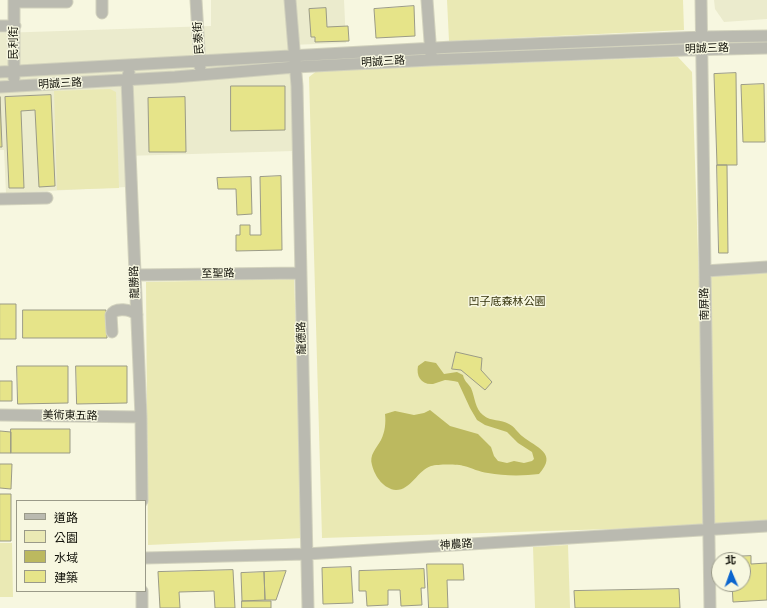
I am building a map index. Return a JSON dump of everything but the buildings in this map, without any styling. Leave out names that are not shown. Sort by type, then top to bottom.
[{"type":"street","points":[[102,0],[102,13]]},
{"type":"street","name":"民泰街","points":[[196,0],[201,76]]},
{"type":"street","name":"龍德路","points":[[290,0],[295,67],[308,608]]},
{"type":"street","points":[[427,0],[431,60]]},
{"type":"street","name":"南屏路","points":[[701,0],[703,49],[710,608]]},
{"type":"street","points":[[14,1],[67,2]]},
{"type":"street","name":"民利街","points":[[14,1],[14,86]]},
{"type":"street","points":[[0,26],[15,26]]},
{"type":"street","name":"明誠三路","points":[[0,72],[200,61],[294,54],[649,39],[767,36]]},
{"type":"street","points":[[649,39],[650,51]]},
{"type":"street","name":"明誠三路","points":[[0,87],[201,76],[295,67],[431,60],[703,49],[767,48]]},
{"type":"street","name":"龍勝路","points":[[132,64],[127,80],[141,417],[142,500]]},
{"type":"street","points":[[0,199],[48,198]]},
{"type":"street","points":[[705,271],[767,268]]},
{"type":"street","name":"至聖路","points":[[135,275],[301,273]]},
{"type":"street","points":[[112,332],[111,315],[116,310],[131,311],[137,315]]},
{"type":"street","name":"美術東五路","points":[[0,415],[141,417]]},
{"type":"street","name":"神農路","points":[[146,558],[306,554],[767,526]]},
{"type":"street","points":[[142,592],[142,608]]},
{"type":"shaded area","points":[[211,0],[344,0],[346,43],[289,45],[292,75],[294,151],[125,156],[127,187],[6,193],[4,150],[0,150],[0,33],[211,26]]},
{"type":"shaded area","points":[[714,0],[767,0],[767,19],[724,22],[715,9]]},
{"type":"green space","points":[[447,0],[683,0],[684,30],[449,41]]},
{"type":"green space","name":"凹子底森林公園","points":[[678,57],[692,72],[707,526],[322,538],[309,77],[318,70]]},
{"type":"green space","points":[[110,89],[116,92],[119,188],[57,190],[54,91]]},
{"type":"green space","points":[[767,270],[767,522],[714,525],[707,272]]},
{"type":"green space","points":[[294,279],[304,538],[148,545],[146,282]]},
{"type":"green space","points":[[0,543],[12,543],[13,597],[0,597]]},
{"type":"green space","points":[[568,545],[570,608],[535,608],[533,547]]},
{"type":"water","points":[[425,361],[436,363],[444,374],[457,372],[463,375],[471,388],[480,412],[489,419],[503,421],[511,425],[522,436],[539,448],[546,456],[546,461],[539,474],[500,475],[482,472],[461,465],[443,465],[426,468],[406,487],[401,489],[396,490],[384,485],[373,469],[371,458],[383,434],[385,414],[395,411],[414,415],[430,410],[450,426],[478,434],[491,447],[494,456],[498,461],[507,463],[514,461],[524,463],[534,459],[532,452],[518,443],[507,432],[485,425],[477,420],[458,382],[445,380],[429,384],[422,381],[418,373],[418,366]]}]
